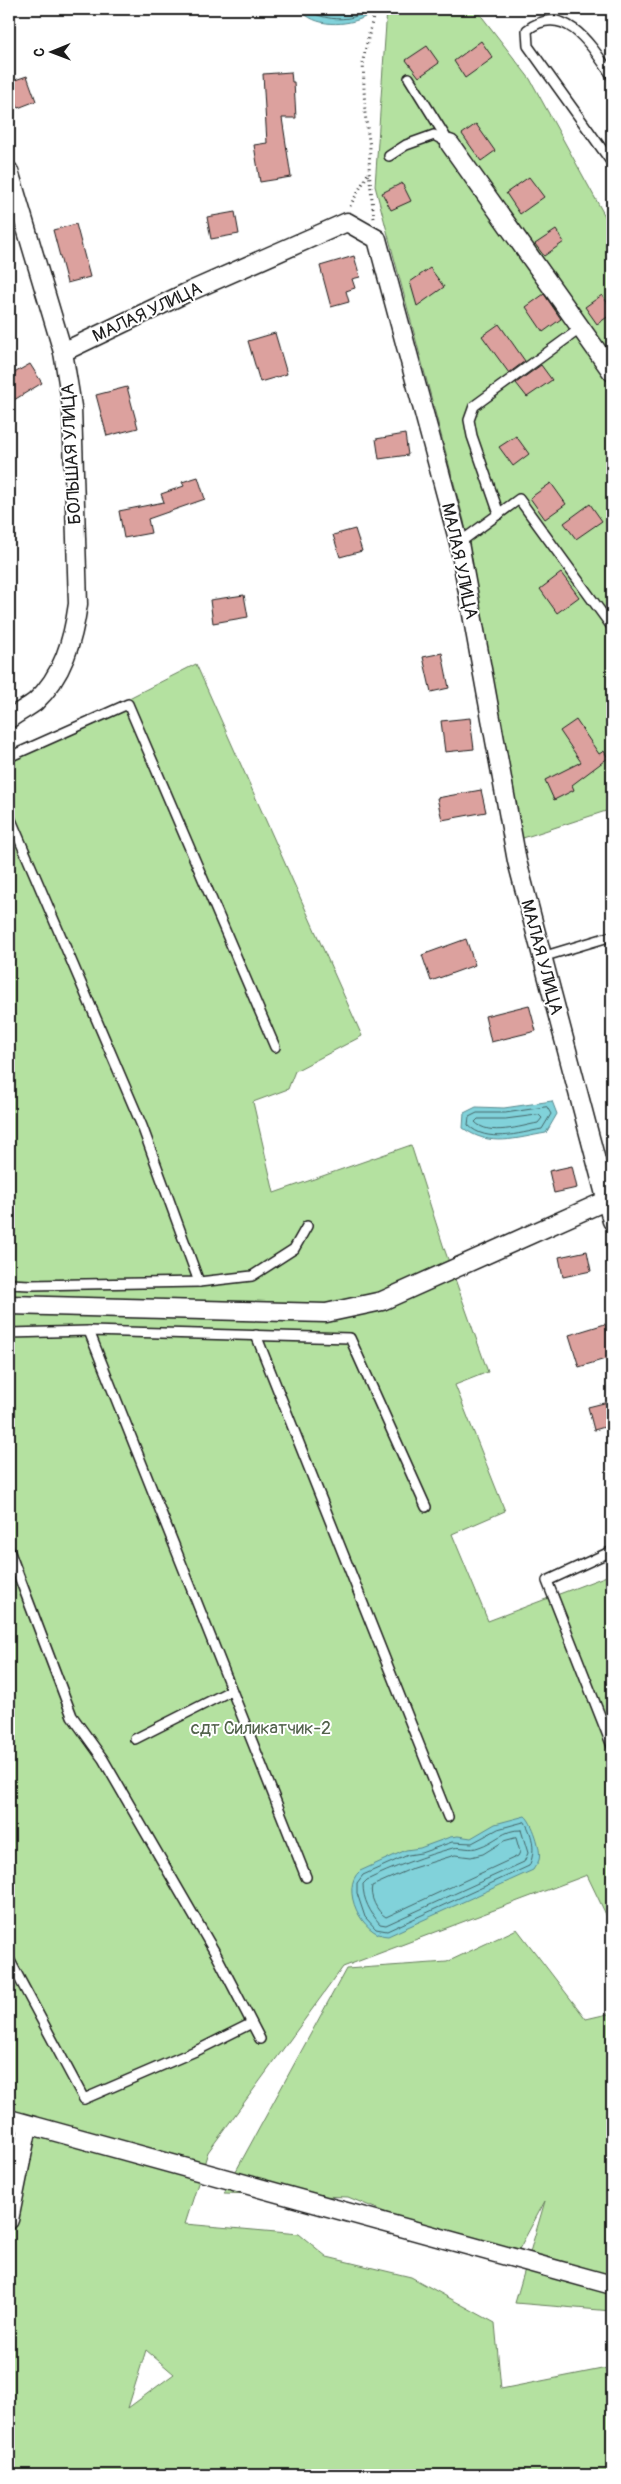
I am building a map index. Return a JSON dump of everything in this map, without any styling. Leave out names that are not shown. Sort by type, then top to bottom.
[{"type":"street","points":[[450,144],[612,372]]},
{"type":"street","name":"БОЛЬШАЯ УЛИЦА","points":[[9,171],[63,352],[72,407],[78,604],[74,631],[60,670],[35,702],[9,719]]},
{"type":"street","points":[[348,222],[376,239]]},
{"type":"street","name":"МАЛАЯ УЛИЦА","points":[[63,352],[186,294],[348,222]]},
{"type":"street","name":"МАЛАЯ УЛИЦА","points":[[376,239],[459,543],[516,861],[609,1199],[612,1221]]},
{"type":"street","points":[[9,1306],[326,1313],[382,1301],[609,1199]]},
{"type":"street","points":[[9,2119],[28,2126],[612,2285]]},
{"type":"street","points":[[9,2220],[28,2126]]},
{"type":"lane","points":[[612,76],[575,22],[561,16],[549,15],[536,19],[527,30],[528,46],[612,163]]},
{"type":"lane","points":[[409,78],[450,144]]},
{"type":"lane","points":[[389,156],[406,145],[434,135],[450,144]]},
{"type":"lane","points":[[499,514],[468,420],[474,406],[581,328]]},
{"type":"lane","points":[[459,543],[520,499],[612,627]]},
{"type":"lane","points":[[9,757],[128,704],[276,1047]]},
{"type":"lane","points":[[9,815],[142,1126],[199,1282]]},
{"type":"lane","points":[[542,957],[612,936]]},
{"type":"lane","points":[[9,1284],[199,1282],[252,1276],[294,1249],[307,1226]]},
{"type":"lane","points":[[9,1333],[89,1331],[350,1338],[426,1507]]},
{"type":"lane","points":[[89,1331],[230,1691],[306,1877]]},
{"type":"lane","points":[[256,1335],[448,1817]]},
{"type":"lane","points":[[9,1550],[72,1716],[103,1760],[202,1930],[250,2024],[260,2039]]},
{"type":"lane","points":[[612,1551],[547,1581],[612,1746]]},
{"type":"lane","points":[[136,1739],[230,1691]]},
{"type":"lane","points":[[9,1959],[84,2099],[200,2049],[250,2024]]},
{"type":"path","points":[[375,9],[363,60],[365,114],[370,147],[369,171],[376,239]]},
{"type":"path","points":[[348,222],[346,214],[369,171]]},
{"type":"green space","points":[[387,9],[476,9],[530,79],[612,229],[612,809],[520,839],[464,521],[375,186]]},
{"type":"green space","name":"сдт Силикатчик-2","points":[[196,664],[362,1036],[295,1071],[288,1089],[253,1102],[274,1193],[411,1145],[444,1248],[488,1372],[455,1385],[505,1511],[452,1534],[488,1621],[612,1574],[612,1927],[587,1875],[343,1967],[208,2152],[185,2224],[299,2234],[327,2257],[411,2277],[495,2323],[501,2389],[612,2367],[612,2475],[9,2475],[9,759]],"holes":[[[146,2350],[174,2374],[128,2408]]]},
{"type":"green space","points":[[517,1929],[586,2019],[612,2013],[612,2311],[515,2303],[545,2201],[511,2264],[348,2197],[224,2193],[346,1969],[447,1962]]},
{"type":"water","points":[[300,9],[364,9],[365,17],[349,22],[322,22],[314,20]]},
{"type":"water","points":[[552,1101],[557,1114],[546,1133],[514,1139],[493,1140],[473,1134],[463,1128],[464,1113],[476,1107],[504,1108]]},
{"type":"water","points":[[525,1816],[533,1829],[540,1855],[533,1870],[388,1936],[378,1934],[370,1928],[356,1910],[352,1888],[354,1879],[360,1871],[406,1850],[420,1848],[450,1837],[471,1838],[495,1824]]},
{"type":"building","points":[[481,41],[493,58],[465,78],[454,61]]},
{"type":"building","points":[[427,46],[439,63],[419,77],[406,60]]},
{"type":"building","points":[[291,72],[292,82],[294,82],[296,118],[282,118],[291,177],[260,182],[254,145],[267,143],[263,74]]},
{"type":"building","points":[[27,76],[36,101],[18,108],[9,82]]},
{"type":"building","points":[[476,124],[495,151],[481,161],[462,134]]},
{"type":"building","points":[[529,177],[544,197],[520,214],[506,193]]},
{"type":"building","points":[[402,183],[411,201],[391,210],[382,193]]},
{"type":"building","points":[[235,212],[239,234],[211,239],[207,217]]},
{"type":"building","points":[[76,224],[90,277],[67,283],[53,230]]},
{"type":"building","points":[[556,230],[564,242],[544,256],[535,244]]},
{"type":"building","points":[[354,256],[360,277],[352,279],[355,288],[346,291],[349,302],[331,307],[320,266]]},
{"type":"building","points":[[430,268],[444,287],[417,306],[410,282]]},
{"type":"building","points":[[544,294],[561,319],[543,332],[526,307]]},
{"type":"building","points":[[602,295],[612,309],[612,314],[597,324],[585,307]]},
{"type":"building","points":[[499,324],[525,361],[509,373],[482,336]]},
{"type":"building","points":[[275,333],[287,374],[260,382],[248,341]]},
{"type":"building","points":[[30,364],[42,383],[9,403],[9,376]]},
{"type":"building","points":[[541,365],[552,380],[527,397],[516,383]]},
{"type":"building","points":[[127,387],[138,428],[107,436],[96,395]]},
{"type":"building","points":[[405,434],[408,455],[379,459],[376,439]]},
{"type":"building","points":[[516,436],[529,454],[513,466],[499,447]]},
{"type":"building","points":[[198,477],[205,499],[148,519],[151,533],[124,538],[119,511],[164,502],[161,494],[184,486],[182,482]]},
{"type":"building","points":[[551,483],[566,504],[545,519],[530,498]]},
{"type":"building","points":[[590,504],[602,521],[576,539],[564,523]]},
{"type":"building","points":[[355,529],[362,551],[340,557],[333,535]]},
{"type":"building","points":[[561,573],[579,597],[557,613],[540,589]]},
{"type":"building","points":[[244,595],[248,617],[213,623],[210,600]]},
{"type":"building","points":[[442,653],[449,688],[431,692],[423,657]]},
{"type":"building","points":[[470,718],[474,749],[445,752],[441,721]]},
{"type":"building","points":[[576,720],[599,754],[604,751],[608,758],[572,785],[574,790],[554,800],[545,780],[581,762],[560,731]]},
{"type":"building","points":[[481,790],[486,812],[442,820],[437,798]]},
{"type":"building","points":[[466,939],[475,965],[431,981],[422,955]]},
{"type":"building","points":[[529,1005],[536,1031],[491,1042],[485,1016]]},
{"type":"building","points":[[572,1166],[577,1188],[554,1193],[549,1171]]},
{"type":"building","points":[[587,1251],[591,1271],[563,1277],[559,1257]]},
{"type":"building","points":[[605,1324],[612,1348],[612,1357],[579,1367],[569,1335]]},
{"type":"building","points":[[612,1401],[612,1425],[594,1430],[588,1407]]}]
